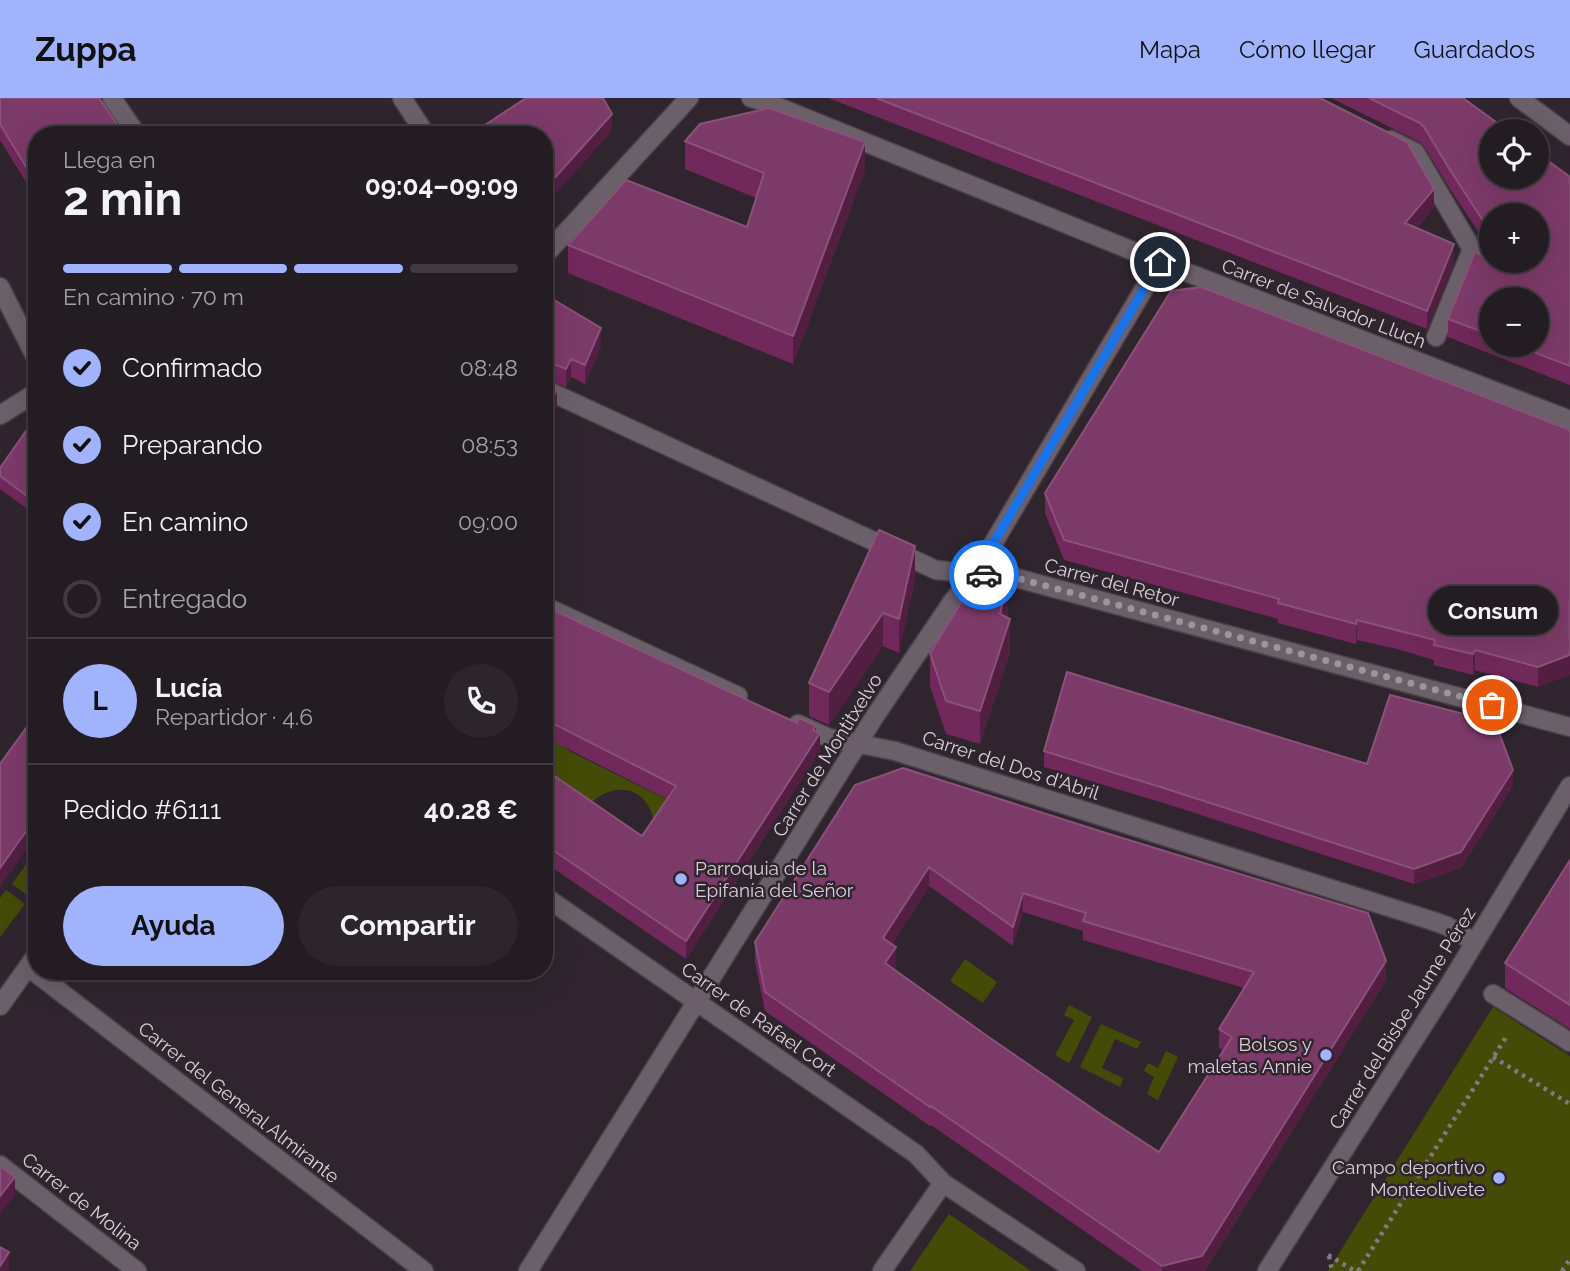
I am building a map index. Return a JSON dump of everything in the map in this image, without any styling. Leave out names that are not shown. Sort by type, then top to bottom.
[{"type":"street","points":[[112,98],[131,126]]},
{"type":"street","points":[[402,98],[420,126]]},
{"type":"street","points":[[553,246],[688,98]]},
{"type":"street","name":"Carrer de Salvador Lluch","points":[[751,98],[1160,262],[1570,420]]},
{"type":"street","points":[[1519,98],[1570,136]]},
{"type":"street","points":[[1379,134],[1415,152],[1472,249],[1436,337]]},
{"type":"street","name":"Carrer de Montitxelvo","points":[[528,1271],[858,743],[975,574],[1160,262]]},
{"type":"street","points":[[0,287],[28,342]]},
{"type":"street","name":"Carrer del Retor","points":[[553,393],[936,569],[1009,576],[1570,727]]},
{"type":"street","points":[[0,415],[28,398]]},
{"type":"street","points":[[553,610],[755,704]]},
{"type":"street","name":"Carrer del Dos d'Abril","points":[[780,715],[829,738],[908,755],[1433,921],[1474,942]]},
{"type":"street","name":"Carrer del Bisbe Jaume Pérez","points":[[1267,1271],[1449,985],[1570,786]]},
{"type":"street","name":"Carrer de Rafael Cort","points":[[553,902],[916,1154],[943,1184],[1076,1271]]},
{"type":"street","points":[[0,1006],[28,966]]},
{"type":"street","name":"Carrer del General Almirante","points":[[57,980],[424,1271]]},
{"type":"street","points":[[1493,994],[1570,1042]]},
{"type":"street","name":"Carrer de Molina","points":[[0,1165],[138,1271]]},
{"type":"street","points":[[882,1271],[943,1184]]},
{"type":"path","points":[[1332,1271],[1328,1255],[1357,1271],[1522,1012]]},
{"type":"path","points":[[1493,1057],[1570,1104]]},
{"type":"path","points":[[1562,1271],[1570,1259]]},
{"type":"green space","points":[[553,739],[571,752],[676,804],[654,821],[645,801],[629,791],[611,791],[592,802],[553,777]]},
{"type":"green space","points":[[28,862],[28,896],[12,884]]},
{"type":"green space","points":[[6,890],[25,904],[0,937],[0,898]]},
{"type":"green space","points":[[965,959],[997,982],[983,1003],[950,981]]},
{"type":"green space","points":[[1069,1005],[1092,1017],[1069,1063],[1055,1055],[1074,1020],[1064,1015]]},
{"type":"green space","name":"Campo deportivo Monteolivete","points":[[1493,1007],[1570,1056],[1570,1271],[1328,1271]]},
{"type":"green space","points":[[1101,1024],[1141,1042],[1137,1049],[1115,1039],[1102,1068],[1123,1078],[1120,1087],[1080,1067]]},
{"type":"green space","points":[[1166,1051],[1178,1057],[1158,1100],[1147,1094],[1154,1077],[1144,1071],[1148,1063],[1158,1068]]},
{"type":"green space","points":[[949,1214],[1031,1271],[910,1271]]},
{"type":"building","points":[[0,98],[99,98],[118,126],[28,126],[28,170],[0,124]]},
{"type":"building","points":[[526,98],[603,98],[612,114],[553,180],[553,126],[484,126]]},
{"type":"building","points":[[876,98],[1320,98],[1407,142],[1434,189],[1405,223],[1454,244],[1427,311]]},
{"type":"building","points":[[1369,98],[1463,98],[1492,119],[1479,119],[1479,189],[1549,189],[1549,162],[1570,177],[1570,366],[1546,357],[1549,357],[1549,287],[1479,287],[1479,331],[1448,319],[1475,252],[1479,254],[1479,273],[1549,273],[1549,203],[1479,203],[1479,215],[1420,123]]},
{"type":"building","points":[[769,108],[865,142],[793,336],[568,245],[626,180],[747,227],[764,173],[685,141],[700,124]]},
{"type":"building","points":[[1201,287],[1570,430],[1570,655],[1538,667],[1475,650],[1473,654],[1434,645],[1435,640],[1357,620],[1356,624],[1278,603],[1279,599],[1064,540],[1045,493],[1171,291]]},
{"type":"building","points":[[553,299],[601,328],[585,365],[571,359],[566,369],[553,364]]},
{"type":"building","points":[[26,431],[28,432],[26,495],[0,476],[0,468]]},
{"type":"building","points":[[879,530],[915,546],[899,619],[883,613],[829,692],[809,683]]},
{"type":"building","points":[[1008,580],[1000,614],[1010,619],[980,711],[946,701],[930,653],[964,598]]},
{"type":"building","points":[[553,610],[797,723],[799,718],[816,726],[813,730],[820,733],[686,941],[553,850],[553,775],[642,836],[676,786],[553,724]]},
{"type":"building","points":[[1067,672],[1367,764],[1390,695],[1495,722],[1513,770],[1461,852],[1414,869],[1044,751]]},
{"type":"building","points":[[28,725],[28,829],[0,868],[0,764]]},
{"type":"building","points":[[903,768],[1368,913],[1386,961],[1202,1256],[1162,1266],[765,992],[755,942],[855,785]],"holes":[[[929,867],[1013,927],[1023,893],[1086,913],[1083,921],[1254,972],[1219,1029],[1232,1037],[1159,1152],[990,1038],[885,963],[896,947],[883,938]]]},
{"type":"building","points":[[1570,860],[1570,1005],[1505,963]]},
{"type":"building","points":[[0,1166],[15,1177],[0,1196]]},
{"type":"building","points":[[0,1247],[9,1252],[0,1266]]},
{"type":"way so far","points":[[984,575],[1009,576],[1492,705]]},
{"type":"place","name":"Consum","points":[[1492,705]]},
{"type":"place","name":"Parroquia de la Epifanía del Señor","points":[[681,879]]},
{"type":"place","name":"Bolsos y maletas Annie","points":[[1326,1055]]},
{"type":"place","name":"Campo deportivo Monteolivete","points":[[1499,1178]]},
{"type":"route","points":[[984,575],[975,574],[1160,262]]}]
